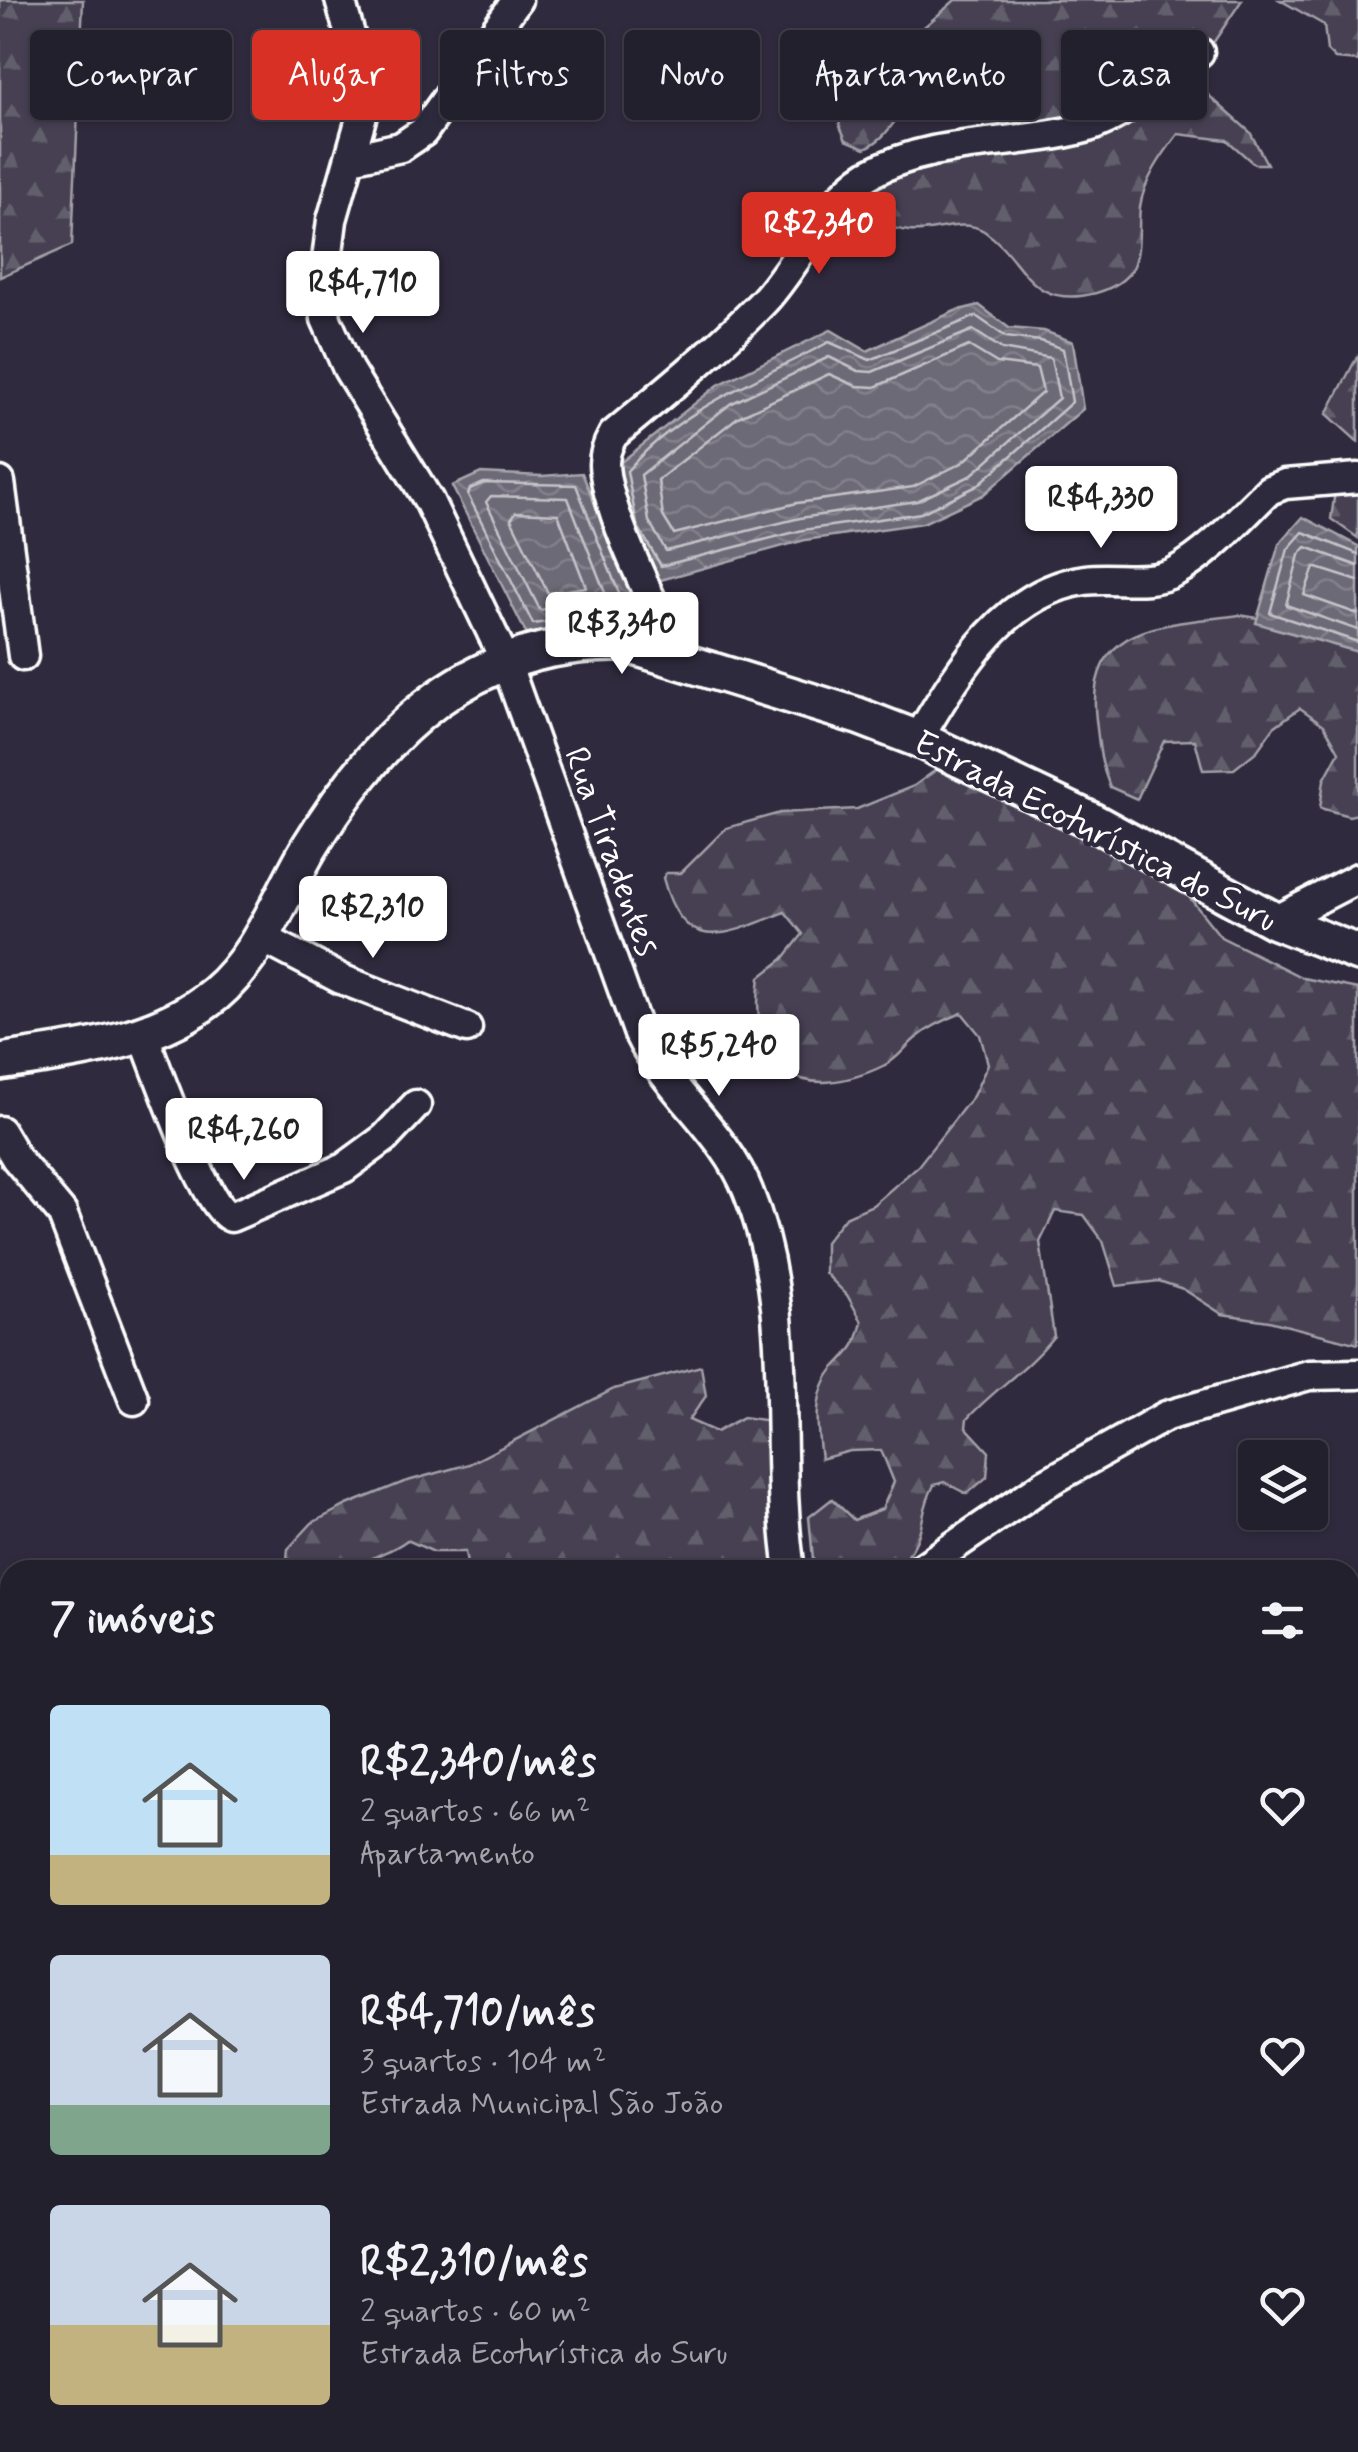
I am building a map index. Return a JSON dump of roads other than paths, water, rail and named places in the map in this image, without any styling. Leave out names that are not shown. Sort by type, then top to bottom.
[{"type":"main road","name":"Estrada Ecoturística do Suru","points":[[1,1066],[143,1034],[184,1016],[216,993],[261,937],[310,846],[375,756],[419,710],[505,660],[581,642],[622,643],[858,716],[918,739],[1088,819],[1275,921],[1358,953]]},
{"type":"street","name":"Rua Tiradentes","points":[[340,0],[364,83],[364,108],[332,220],[322,292],[326,319],[348,370],[429,501],[505,660],[640,1034],[662,1074],[735,1166],[757,1216],[783,1367],[784,1516],[789,1560]]},
{"type":"street","points":[[352,158],[401,146],[423,132],[517,0]]},
{"type":"street","points":[[679,660],[633,556],[608,484],[606,451],[613,435],[701,362],[764,302],[859,180],[898,162],[961,145],[1035,136],[1105,120]]},
{"type":"street","points":[[0,482],[23,656]]},
{"type":"street","points":[[918,739],[962,665],[992,632],[1030,601],[1065,584],[1162,577],[1194,559],[1269,490],[1284,484],[1354,485]]},
{"type":"street","points":[[1275,921],[1358,878]]},
{"type":"street","points":[[261,937],[373,993],[466,1028]]},
{"type":"street","points":[[143,1034],[199,1172],[219,1210],[231,1217],[344,1168],[376,1146],[416,1106]]},
{"type":"street","points":[[0,1131],[16,1158],[62,1213],[134,1400]]},
{"type":"street","points":[[934,1560],[1046,1484],[1166,1416],[1309,1375],[1358,1374]]},
{"type":"water","points":[[979,305],[1009,328],[1044,331],[1073,342],[1083,409],[983,495],[923,523],[805,540],[657,581],[628,529],[616,466],[718,385],[831,330],[867,351],[955,311]]},
{"type":"water","points":[[481,473],[582,473],[645,623],[602,623],[528,637],[452,486]]},
{"type":"water","points":[[1303,517],[1358,546],[1358,652],[1256,623],[1279,544]]}]
